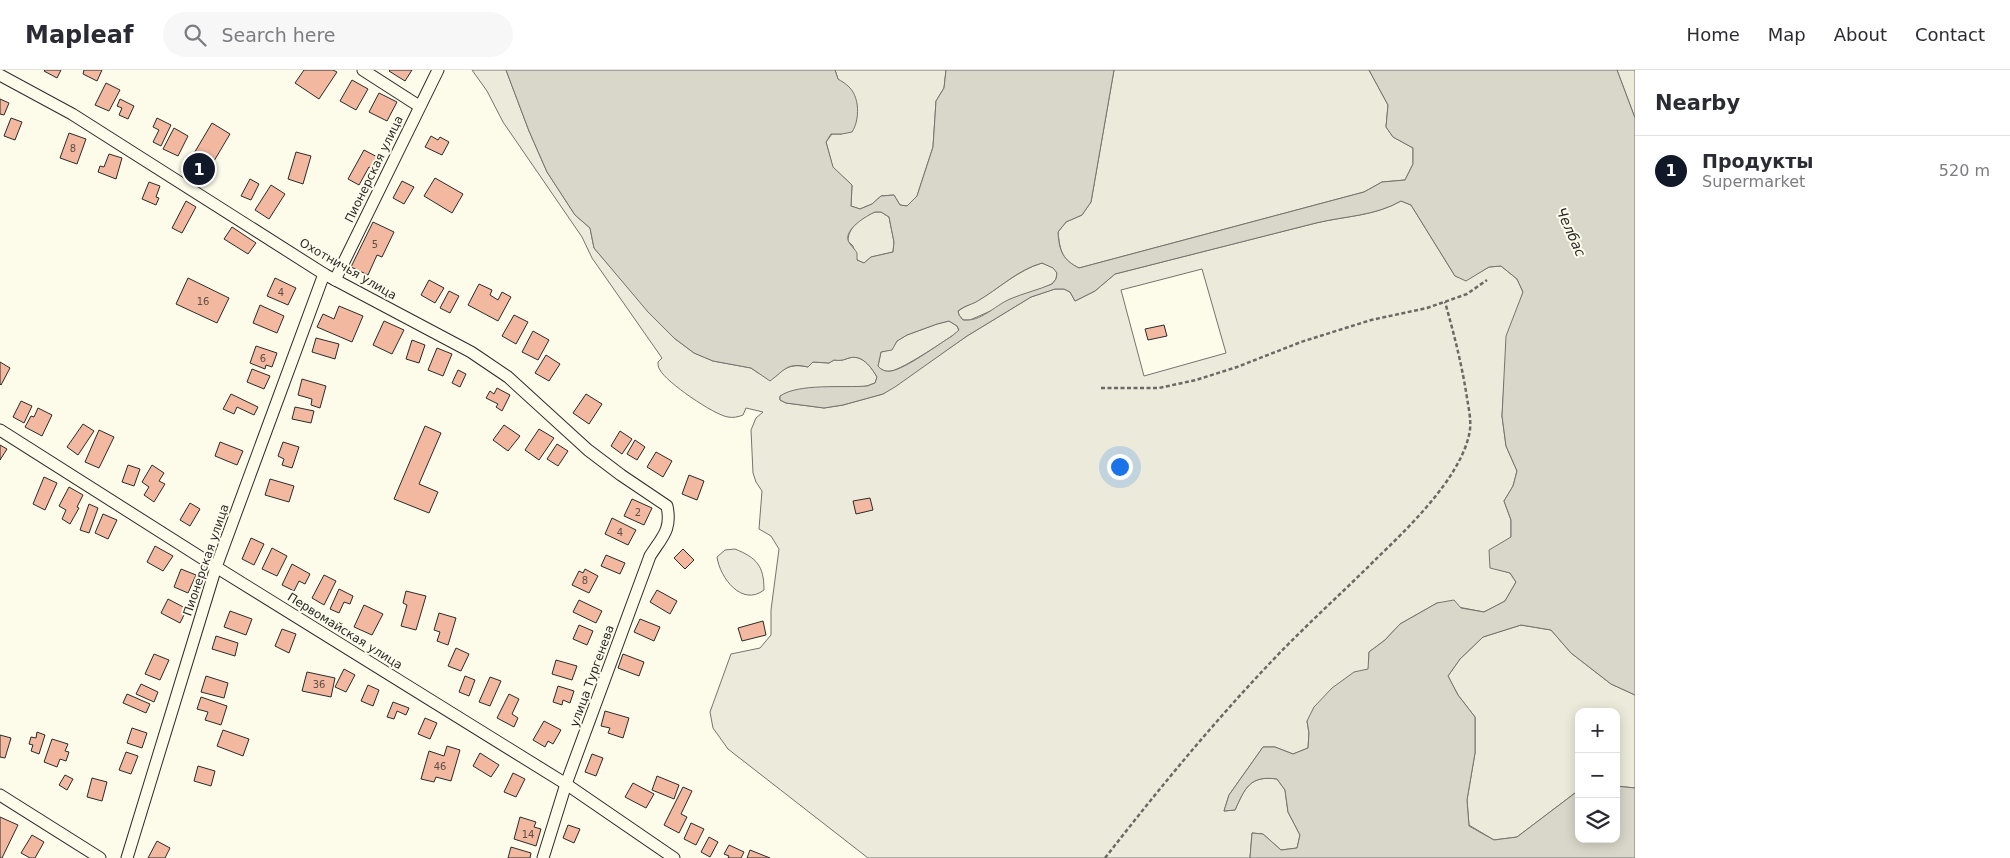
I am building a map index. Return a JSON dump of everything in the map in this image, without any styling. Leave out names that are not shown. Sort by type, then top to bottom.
[{"type":"street","points":[[363,70],[419,106]]},
{"type":"street","name":"Пионерская улица","points":[[335,280],[438,70]]},
{"type":"street","name":"Охотничья улица","points":[[0,75],[72,114],[324,274],[471,352],[508,377],[595,455],[667,506]]},
{"type":"street","name":"Пионерская улица","points":[[127,858],[216,567],[324,274]]},
{"type":"street","name":"Первомайская улица","points":[[0,430],[216,567],[566,784],[674,858]]},
{"type":"street","name":"улица Тургенева","points":[[543,858],[566,784],[650,556],[666,530],[670,519],[667,506]]},
{"type":"street","points":[[0,795],[100,858]]},
{"type":"path","points":[[1101,388],[1159,388],[1196,380],[1237,367],[1301,342],[1445,302],[1466,294],[1487,280]]},
{"type":"path","points":[[1105,858],[1199,740],[1272,661],[1398,537],[1437,494],[1450,475],[1462,454],[1469,435],[1470,418],[1457,346],[1445,302]]},
{"type":"shaded area","points":[[472,70],[506,70],[547,172],[575,215],[590,228],[594,248],[649,312],[674,338],[694,353],[713,361],[751,368],[758,373],[776,376],[787,368],[794,366],[808,367],[813,362],[829,363],[834,360],[854,357],[866,362],[877,377],[875,383],[867,386],[780,396],[780,400],[786,403],[824,408],[883,394],[967,336],[1031,297],[1055,289],[1064,289],[1070,292],[1075,301],[1095,291],[1115,274],[1316,223],[1370,213],[1401,201],[1411,205],[1455,276],[1466,280],[1489,267],[1501,266],[1517,279],[1523,292],[1517,312],[1504,383],[1502,416],[1506,446],[1517,471],[1513,486],[1504,501],[1511,520],[1511,537],[1491,567],[1510,573],[1516,582],[1505,601],[1484,612],[1437,603],[1400,624],[1385,640],[1369,652],[1369,669],[1307,721],[1309,733],[1308,748],[1293,754],[1275,747],[1263,747],[1229,795],[1224,811],[1235,810],[1242,795],[1254,781],[1268,778],[1277,779],[1285,790],[1288,812],[1300,835],[1297,848],[1281,850],[1263,834],[1252,833],[1250,858],[868,858],[728,749],[713,728],[710,712],[731,654],[760,648],[771,635],[771,610],[779,549],[771,536],[759,529],[762,491],[753,473],[751,430],[756,418],[763,412],[746,408],[743,415],[730,417],[721,415],[691,397],[664,375],[658,365],[662,358],[592,258],[582,237],[503,122],[487,91]],"holes":[[[1202,269],[1226,353],[1144,376],[1121,290]]]},
{"type":"shaded area","points":[[835,70],[946,70],[944,88],[936,101],[933,147],[917,196],[907,206],[900,205],[894,195],[881,196],[872,204],[860,209],[851,206],[852,185],[833,168],[826,142],[832,134],[842,134],[838,79]]},
{"type":"shaded area","points":[[1114,70],[1369,70],[1388,105],[1386,127],[1393,137],[1413,148],[1413,164],[1405,180],[1382,182],[1364,192],[1079,268],[1065,258],[1058,232],[1066,222],[1082,215],[1091,202]]},
{"type":"shaded area","points":[[1617,70],[1635,70],[1635,118]]},
{"type":"shaded area","points":[[875,212],[881,212],[889,217],[894,242],[893,252],[871,257],[864,263],[857,260],[853,246],[848,241],[850,231],[857,223]]},
{"type":"shaded area","points":[[1042,263],[1054,268],[1057,273],[1056,279],[1052,284],[970,320],[963,320],[959,315],[958,311],[961,309],[979,300],[1017,274]]},
{"type":"shaded area","points":[[949,321],[957,326],[959,331],[936,347],[915,360],[891,371],[882,370],[878,366],[881,352],[892,349],[897,341],[907,335]]},
{"type":"shaded area","points":[[735,549],[749,556],[758,564],[763,575],[764,590],[748,595],[740,593],[727,581],[717,557],[725,550]]},
{"type":"shaded area","points":[[1521,625],[1551,630],[1571,653],[1611,684],[1635,695],[1635,788],[1620,786],[1620,708],[1575,708],[1575,793],[1517,837],[1494,840],[1469,825],[1467,800],[1475,753],[1475,717],[1458,695],[1448,676],[1460,659],[1483,637]]},
{"type":"water","name":"Челбас","points":[[506,70],[835,70],[838,79],[852,90],[858,108],[855,127],[852,132],[831,134],[826,142],[833,167],[852,185],[851,206],[860,209],[872,204],[881,196],[894,195],[900,205],[907,206],[917,196],[933,147],[936,101],[944,88],[946,70],[1114,70],[1091,202],[1082,215],[1066,222],[1058,232],[1059,245],[1063,254],[1069,262],[1079,268],[1364,192],[1382,182],[1405,180],[1413,164],[1413,148],[1393,137],[1386,127],[1388,105],[1369,70],[1617,70],[1635,118],[1635,695],[1611,684],[1571,653],[1551,630],[1521,625],[1483,637],[1460,659],[1448,676],[1458,695],[1475,717],[1475,753],[1467,800],[1469,826],[1494,840],[1517,837],[1575,793],[1575,843],[1620,843],[1620,786],[1635,788],[1635,858],[1250,858],[1252,833],[1263,834],[1281,850],[1297,848],[1300,835],[1288,812],[1285,790],[1277,779],[1268,778],[1254,781],[1242,795],[1235,810],[1224,811],[1229,795],[1263,747],[1275,747],[1293,754],[1308,748],[1309,733],[1307,721],[1314,707],[1332,688],[1354,672],[1368,669],[1369,652],[1385,640],[1400,624],[1437,603],[1454,600],[1461,608],[1484,612],[1505,601],[1516,582],[1510,573],[1490,568],[1489,550],[1511,537],[1511,520],[1504,501],[1513,486],[1517,471],[1506,446],[1502,416],[1506,336],[1523,292],[1517,279],[1501,266],[1489,267],[1466,281],[1455,276],[1411,205],[1401,201],[1370,213],[1316,223],[1115,274],[1095,291],[1075,301],[1070,292],[1064,289],[1055,289],[1031,297],[967,336],[883,394],[824,408],[786,403],[780,400],[780,396],[798,389],[867,386],[875,383],[877,377],[866,362],[854,357],[834,360],[829,363],[813,362],[808,367],[791,366],[770,381],[751,368],[713,361],[694,353],[674,338],[648,312],[594,248],[590,228],[575,215],[547,172]],"holes":[[[875,212],[881,212],[889,217],[894,242],[893,252],[871,257],[864,263],[857,260],[857,253],[849,242],[848,236],[857,223]],[[1042,263],[1053,268],[1057,273],[1056,279],[1052,284],[1010,299],[976,319],[963,320],[959,315],[958,311],[960,309],[976,302],[1024,270]],[[949,321],[957,326],[959,330],[922,356],[905,366],[891,371],[885,371],[878,366],[881,352],[892,350],[897,341],[907,335]]]},
{"type":"building","points":[[45,70],[61,70],[57,78]]},
{"type":"building","points":[[84,70],[102,70],[97,81],[83,74]]},
{"type":"building","points":[[304,70],[333,70],[337,72],[319,99],[295,83]]},
{"type":"building","points":[[390,70],[412,70],[405,81]]},
{"type":"building","points":[[352,80],[368,89],[356,110],[340,101]]},
{"type":"building","points":[[106,83],[120,90],[109,111],[95,105]]},
{"type":"building","points":[[379,93],[397,102],[387,121],[369,112]]},
{"type":"building","points":[[0,99],[9,103],[4,115],[0,114]]},
{"type":"building","points":[[120,99],[134,106],[128,119],[119,115],[122,108],[117,106]]},
{"type":"building","points":[[11,118],[22,122],[15,140],[4,136]]},
{"type":"building","points":[[157,118],[171,125],[161,146],[153,142],[159,130],[153,127]]},
{"type":"building","points":[[212,123],[230,134],[211,166],[193,155]]},
{"type":"building","points":[[174,128],[188,136],[178,156],[163,149]]},
{"type":"building","points":[[69,133],[86,139],[77,164],[60,158]]},
{"type":"building","points":[[431,136],[438,140],[440,137],[449,142],[442,155],[425,147]]},
{"type":"building","points":[[364,150],[383,160],[377,171],[369,167],[359,185],[348,179]]},
{"type":"building","points":[[296,152],[311,156],[303,184],[288,179]]},
{"type":"building","points":[[109,154],[122,158],[116,179],[98,172],[100,166],[104,167]]},
{"type":"building","points":[[192,156],[211,166],[204,179],[185,169]]},
{"type":"building","points":[[435,178],[463,194],[452,213],[424,196]]},
{"type":"building","points":[[250,179],[259,184],[251,200],[241,196]]},
{"type":"building","points":[[402,181],[414,187],[404,204],[393,198]]},
{"type":"building","points":[[149,182],[160,186],[156,197],[159,198],[156,205],[142,199]]},
{"type":"building","points":[[271,185],[285,194],[269,219],[255,210]]},
{"type":"building","points":[[186,201],[196,207],[182,233],[172,228]]},
{"type":"building","points":[[373,222],[394,232],[382,257],[377,255],[368,275],[351,267]]},
{"type":"building","points":[[232,227],[256,243],[248,254],[224,239]]},
{"type":"building","points":[[188,278],[229,298],[217,323],[176,304]]},
{"type":"building","points":[[275,278],[296,288],[288,305],[267,296]]},
{"type":"building","points":[[429,280],[444,288],[435,303],[421,295]]},
{"type":"building","points":[[479,284],[492,290],[490,295],[498,300],[502,292],[511,297],[498,321],[468,305]]},
{"type":"building","points":[[449,291],[459,296],[450,313],[440,308]]},
{"type":"building","points":[[260,305],[284,316],[277,333],[253,323]]},
{"type":"building","points":[[339,306],[363,316],[352,342],[317,327],[323,314],[334,319]]},
{"type":"building","points":[[514,315],[528,322],[516,344],[502,336]]},
{"type":"building","points":[[384,321],[404,330],[392,354],[373,345]]},
{"type":"building","points":[[1164,325],[1167,336],[1148,340],[1145,329]]},
{"type":"building","points":[[533,331],[549,340],[538,360],[522,352]]},
{"type":"building","points":[[316,338],[339,344],[335,359],[312,352]]},
{"type":"building","points":[[412,340],[425,345],[419,363],[406,359]]},
{"type":"building","points":[[256,346],[277,353],[272,367],[266,365],[265,369],[250,363]]},
{"type":"building","points":[[437,348],[452,354],[443,376],[428,370]]},
{"type":"building","points":[[546,355],[560,364],[549,381],[535,373]]},
{"type":"building","points":[[0,362],[10,368],[1,385],[0,384]]},
{"type":"building","points":[[252,369],[270,376],[264,389],[247,382]]},
{"type":"building","points":[[458,370],[466,374],[460,387],[452,383]]},
{"type":"building","points":[[302,379],[326,386],[320,408],[311,405],[312,399],[298,395]]},
{"type":"building","points":[[497,388],[510,395],[502,411],[496,407],[498,404],[486,398],[490,391],[494,394]]},
{"type":"building","points":[[231,394],[258,407],[254,415],[237,407],[234,414],[223,409]]},
{"type":"building","points":[[586,394],[602,404],[589,424],[573,413]]},
{"type":"building","points":[[21,401],[32,406],[24,423],[13,417]]},
{"type":"building","points":[[295,407],[314,411],[311,423],[292,419]]},
{"type":"building","points":[[38,408],[52,415],[42,436],[25,427],[31,416],[34,417]]},
{"type":"building","points":[[83,424],[94,431],[78,455],[67,447]]},
{"type":"building","points":[[504,425],[520,436],[508,451],[493,440]]},
{"type":"building","points":[[425,426],[441,433],[419,484],[438,492],[429,513],[394,499]]},
{"type":"building","points":[[539,429],[554,438],[539,460],[525,450]]},
{"type":"building","points":[[99,430],[114,437],[99,468],[85,462]]},
{"type":"building","points":[[620,431],[632,439],[622,454],[611,446]]},
{"type":"building","points":[[635,440],[645,447],[637,460],[627,454]]},
{"type":"building","points":[[220,442],[243,451],[237,465],[215,456]]},
{"type":"building","points":[[283,442],[299,447],[292,468],[282,465],[284,459],[278,456]]},
{"type":"building","points":[[557,444],[568,451],[558,466],[547,459]]},
{"type":"building","points":[[0,445],[7,449],[0,460]]},
{"type":"building","points":[[656,452],[672,461],[663,477],[647,467]]},
{"type":"building","points":[[128,465],[140,469],[134,486],[122,482]]},
{"type":"building","points":[[152,465],[164,473],[159,481],[165,484],[154,502],[144,495],[149,487],[142,482]]},
{"type":"building","points":[[689,475],[704,481],[697,500],[682,494]]},
{"type":"building","points":[[44,477],[57,483],[45,510],[33,504]]},
{"type":"building","points":[[270,479],[294,486],[289,502],[265,495]]},
{"type":"building","points":[[69,487],[83,495],[77,507],[79,508],[70,524],[62,519],[66,510],[59,506]]},
{"type":"building","points":[[870,498],[873,510],[856,514],[853,501]]},
{"type":"building","points":[[632,499],[652,508],[644,525],[624,516]]},
{"type":"building","points":[[190,503],[200,509],[190,526],[180,520]]},
{"type":"building","points":[[89,504],[98,508],[89,533],[80,530]]},
{"type":"building","points":[[103,514],[117,520],[108,539],[95,533]]},
{"type":"building","points":[[612,518],[636,530],[628,545],[605,534]]},
{"type":"building","points":[[251,538],[264,544],[254,565],[242,559]]},
{"type":"building","points":[[155,546],[173,556],[163,571],[147,562]]},
{"type":"building","points":[[272,548],[287,556],[277,576],[262,569]]},
{"type":"building","points":[[683,549],[694,560],[685,569],[674,558]]},
{"type":"building","points":[[606,555],[625,563],[620,574],[601,566]]},
{"type":"building","points":[[292,564],[310,574],[305,584],[299,581],[294,591],[282,585]]},
{"type":"building","points":[[181,569],[196,575],[188,593],[174,587]]},
{"type":"building","points":[[585,569],[598,576],[589,593],[572,585],[579,571],[583,573]]},
{"type":"building","points":[[324,575],[336,581],[324,605],[312,598]]},
{"type":"building","points":[[339,589],[353,596],[350,604],[344,602],[339,613],[330,609]]},
{"type":"building","points":[[657,590],[677,601],[670,614],[650,602]]},
{"type":"building","points":[[406,591],[426,596],[416,630],[401,626],[407,605],[403,603]]},
{"type":"building","points":[[168,599],[187,609],[180,623],[161,613]]},
{"type":"building","points":[[579,600],[602,611],[596,623],[573,612]]},
{"type":"building","points":[[364,605],[383,614],[372,635],[354,627]]},
{"type":"building","points":[[230,611],[252,619],[246,635],[224,627]]},
{"type":"building","points":[[439,613],[456,618],[448,645],[437,641],[440,632],[434,630]]},
{"type":"building","points":[[640,619],[660,627],[654,641],[634,632]]},
{"type":"building","points":[[763,621],[766,635],[742,641],[738,628]]},
{"type":"building","points":[[579,625],[593,631],[587,645],[573,639]]},
{"type":"building","points":[[282,629],[296,634],[289,653],[275,646]]},
{"type":"building","points":[[216,636],[238,643],[235,656],[212,649]]},
{"type":"building","points":[[456,648],[469,654],[461,671],[448,666]]},
{"type":"building","points":[[154,654],[169,660],[160,680],[145,674]]},
{"type":"building","points":[[623,654],[644,662],[639,676],[618,668]]},
{"type":"building","points":[[556,660],[577,666],[572,680],[552,674]]},
{"type":"building","points":[[344,669],[355,675],[346,692],[335,687]]},
{"type":"building","points":[[307,672],[335,678],[331,697],[302,691]]},
{"type":"building","points":[[206,676],[228,683],[224,698],[201,692]]},
{"type":"building","points":[[465,676],[475,680],[469,696],[459,692]]},
{"type":"building","points":[[490,677],[501,681],[490,706],[479,702]]},
{"type":"building","points":[[141,684],[158,692],[154,702],[136,694]]},
{"type":"building","points":[[368,685],[379,690],[373,706],[361,701]]},
{"type":"building","points":[[558,686],[574,691],[570,703],[563,700],[562,705],[553,702]]},
{"type":"building","points":[[127,694],[150,704],[146,713],[123,703]]},
{"type":"building","points":[[509,694],[519,699],[512,714],[518,718],[514,727],[497,718]]},
{"type":"building","points":[[201,697],[227,706],[221,725],[205,720],[208,712],[197,709]]},
{"type":"building","points":[[393,702],[409,708],[406,715],[397,711],[394,719],[387,717]]},
{"type":"building","points":[[605,711],[629,718],[623,738],[608,733],[610,728],[601,726]]},
{"type":"building","points":[[425,718],[437,723],[430,739],[418,734]]},
{"type":"building","points":[[544,721],[561,730],[553,744],[548,741],[545,747],[533,740]]},
{"type":"building","points":[[132,728],[147,733],[142,748],[127,743]]},
{"type":"building","points":[[223,730],[249,739],[243,756],[217,746]]},
{"type":"building","points":[[37,732],[45,735],[39,754],[31,751],[33,745],[29,744],[31,737],[36,738]]},
{"type":"building","points":[[0,735],[11,738],[5,758],[0,757]]},
{"type":"building","points":[[52,739],[68,744],[65,751],[69,752],[66,761],[60,759],[57,767],[44,762]]},
{"type":"building","points":[[447,746],[460,750],[451,781],[436,777],[434,782],[421,779],[429,751],[444,756]]},
{"type":"building","points":[[126,752],[138,756],[131,774],[119,770]]},
{"type":"building","points":[[480,753],[499,765],[491,777],[473,766]]},
{"type":"building","points":[[592,754],[603,758],[596,776],[585,772]]},
{"type":"building","points":[[198,766],[215,771],[211,786],[194,781]]},
{"type":"building","points":[[513,773],[525,779],[516,797],[504,792]]},
{"type":"building","points":[[65,775],[73,779],[67,790],[59,785]]},
{"type":"building","points":[[657,776],[679,785],[674,799],[652,790]]},
{"type":"building","points":[[92,778],[107,782],[102,801],[87,797]]},
{"type":"building","points":[[633,783],[654,794],[646,808],[625,797]]},
{"type":"building","points":[[683,787],[692,791],[681,814],[687,817],[679,833],[664,825]]},
{"type":"building","points":[[0,817],[18,825],[2,858],[0,858]]},
{"type":"building","points":[[520,817],[536,822],[534,827],[541,829],[536,846],[514,839]]},
{"type":"building","points":[[691,823],[704,829],[696,845],[684,839]]},
{"type":"building","points":[[568,825],[580,829],[574,843],[563,838]]},
{"type":"building","points":[[32,835],[44,842],[35,858],[30,858],[21,853]]},
{"type":"building","points":[[709,837],[718,842],[710,857],[701,852]]},
{"type":"building","points":[[157,841],[170,848],[165,858],[148,858]]},
{"type":"building","points":[[729,845],[744,852],[741,858],[728,858],[729,856],[724,854]]},
{"type":"building","points":[[511,847],[531,853],[530,858],[508,858]]},
{"type":"building","points":[[750,850],[770,858],[747,858]]},
{"type":"place","name":"Продукты","points":[[199,169]]}]
